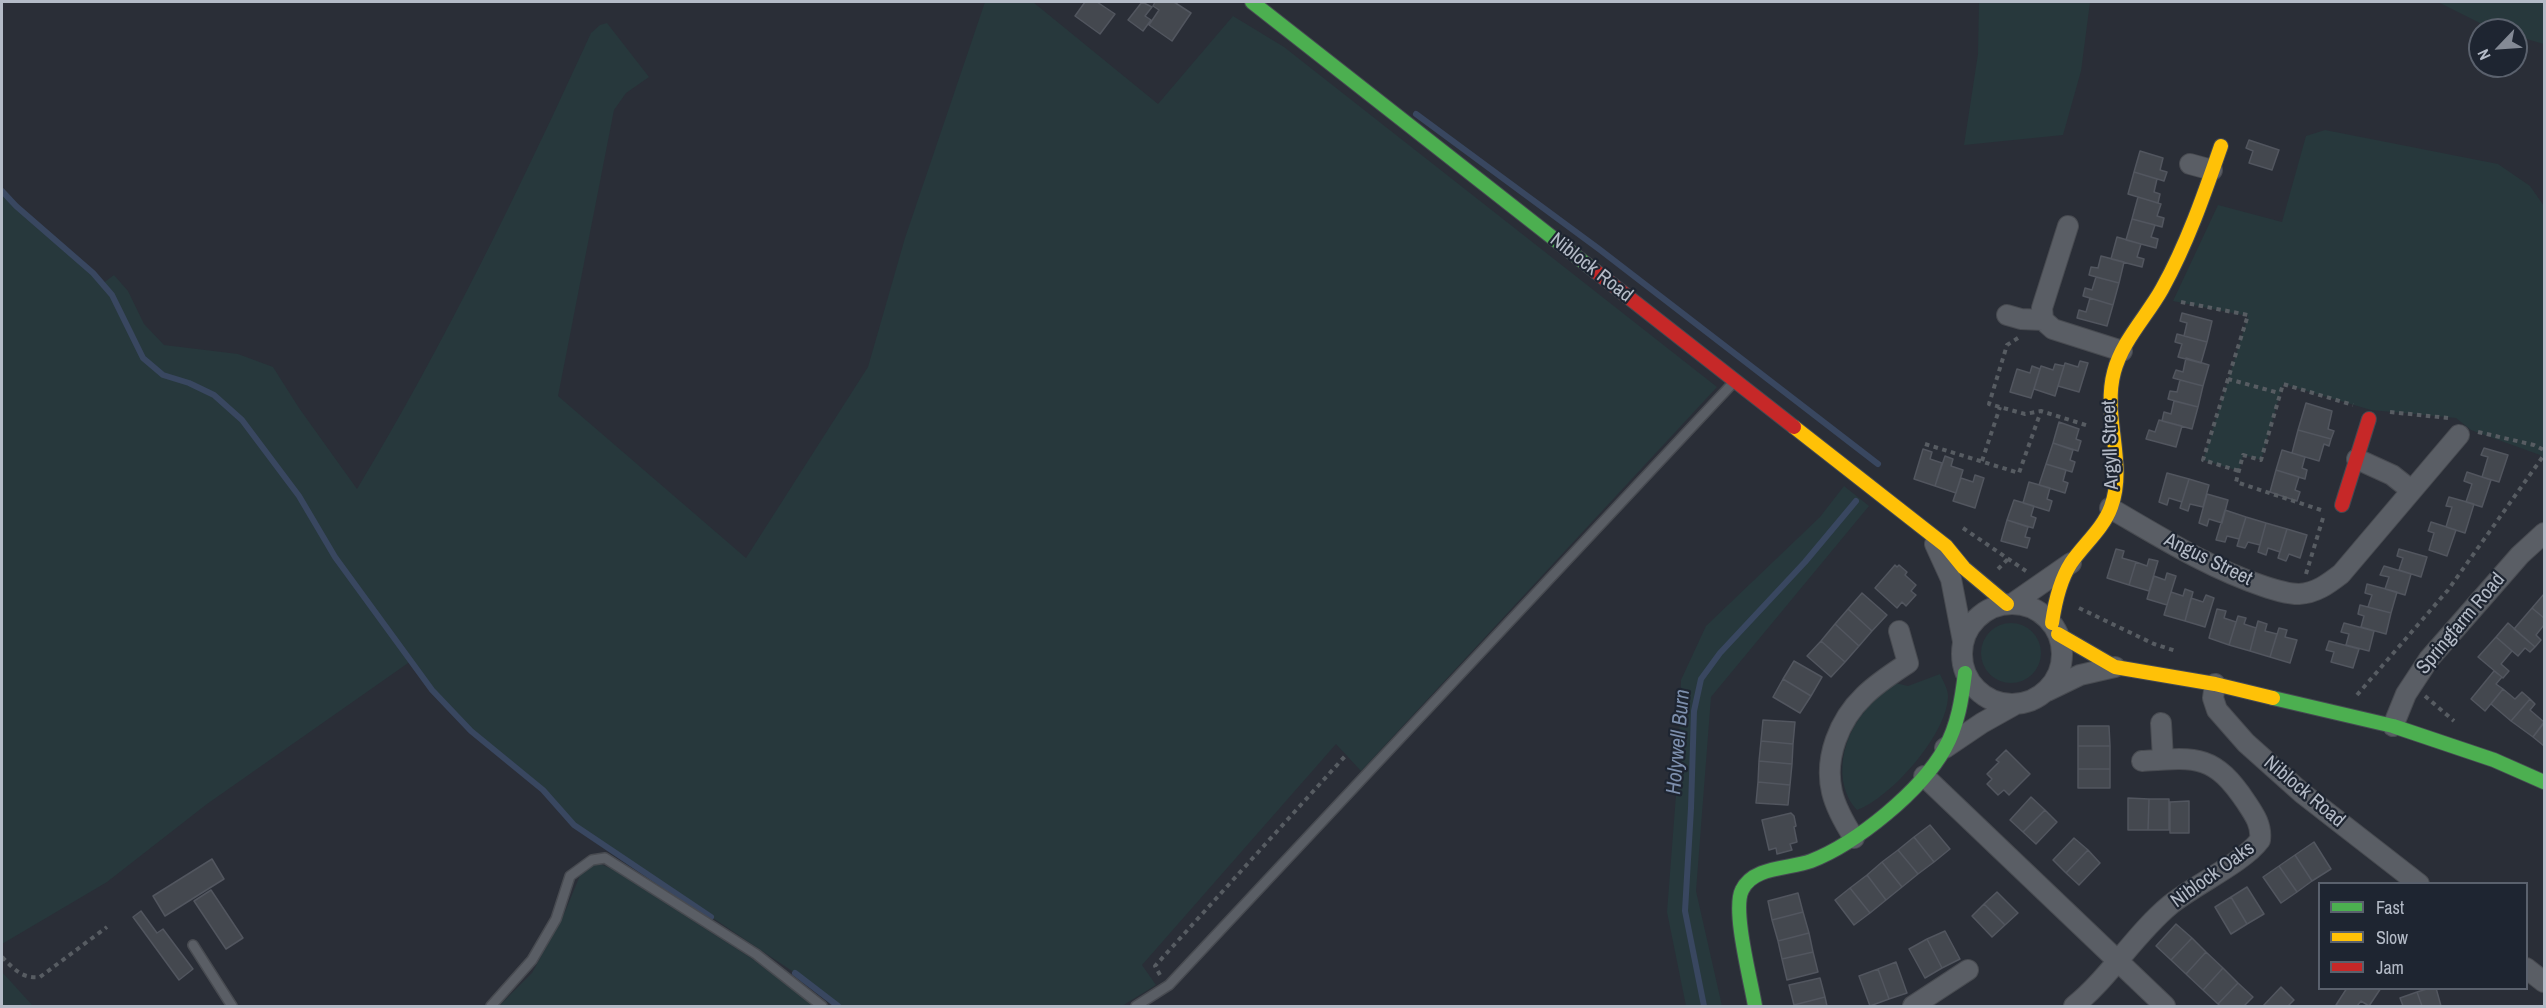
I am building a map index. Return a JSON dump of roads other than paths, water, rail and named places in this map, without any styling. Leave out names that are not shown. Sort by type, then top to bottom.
[{"type":"street","name":"Niblock Road","points":[[1252,2],[1946,546],[1983,585],[2009,604]]},
{"type":"street","name":"Argyll Street","points":[[2055,629],[2056,597],[2071,563],[2092,537],[2110,508],[2115,485],[2108,395],[2114,369],[2122,351],[2157,298],[2192,229],[2221,146]]},
{"type":"street","points":[[2190,164],[2212,170]]},
{"type":"street","points":[[2043,320],[2042,308],[2068,226]]},
{"type":"street","points":[[2007,315],[2021,319],[2043,320],[2053,328],[2122,351]]},
{"type":"street","points":[[2342,505],[2369,419]]},
{"type":"street","points":[[2357,459],[2392,474],[2411,490],[2459,435]]},
{"type":"street","name":"Angus Street","points":[[2110,508],[2225,572],[2283,592],[2300,594],[2322,588],[2341,574],[2411,490]]},
{"type":"street","name":"Springfarm Road","points":[[2392,726],[2406,694],[2429,659],[2520,555],[2544,533]]},
{"type":"street","name":"Niblock Road","points":[[1930,535],[1951,579],[1963,641]]},
{"type":"street","name":"Argyll Street","points":[[2009,604],[2071,563]]},
{"type":"street","points":[[1755,1006],[1739,921],[1737,904],[1740,893],[1750,879],[1822,856],[1854,838],[1924,776],[1945,748],[1961,704],[1965,673],[1962,657],[1963,641],[1969,627],[1980,615],[1994,607],[2009,604],[2031,608],[2055,629],[2115,668]]},
{"type":"street","points":[[2045,692],[2055,680],[2060,665],[2061,649],[2055,629]]},
{"type":"street","points":[[1854,838],[1836,806],[1831,791],[1832,751],[1839,731],[1853,707],[1880,682],[1908,663],[1899,631]]},
{"type":"street","points":[[1945,748],[2016,704],[2031,700],[2080,675],[2115,668],[2215,684],[2392,726],[2494,760],[2544,782]]},
{"type":"street","points":[[1965,673],[1974,687],[1986,697],[2000,703],[2016,704]]},
{"type":"street","name":"Niblock Road","points":[[2215,684],[2213,698],[2217,710],[2246,743],[2302,793],[2415,882]]},
{"type":"street","points":[[2162,723],[2163,759]]},
{"type":"street","name":"Niblock Oaks","points":[[2074,1006],[2095,988],[2169,906],[2248,852],[2260,840],[2259,824],[2226,775],[2208,763],[2163,759],[2142,761]]},
{"type":"street","points":[[1924,776],[2165,1006]]},
{"type":"street","points":[[1913,1006],[1968,970]]},
{"type":"street","points":[[2528,970],[2544,982]]},
{"type":"lane","points":[[1136,1006],[1169,985],[1735,381]]},
{"type":"lane","points":[[491,1006],[532,960],[556,919],[570,876],[592,860],[605,858],[756,954],[822,1006]]},
{"type":"lane","points":[[193,945],[232,1006]]},
{"type":"waterway","points":[[1416,114],[1599,249],[1878,464]]},
{"type":"waterway","points":[[2,191],[93,273],[112,295],[143,358],[163,375],[189,383],[214,395],[242,420],[299,496],[335,557],[432,690],[471,731],[543,790],[574,825],[711,917]]},
{"type":"waterway","name":"Holywell Burn","points":[[1704,1006],[1685,911],[1694,711],[1701,679],[1720,653],[1805,562],[1856,501]]},
{"type":"waterway","points":[[795,973],[838,1006]]}]
